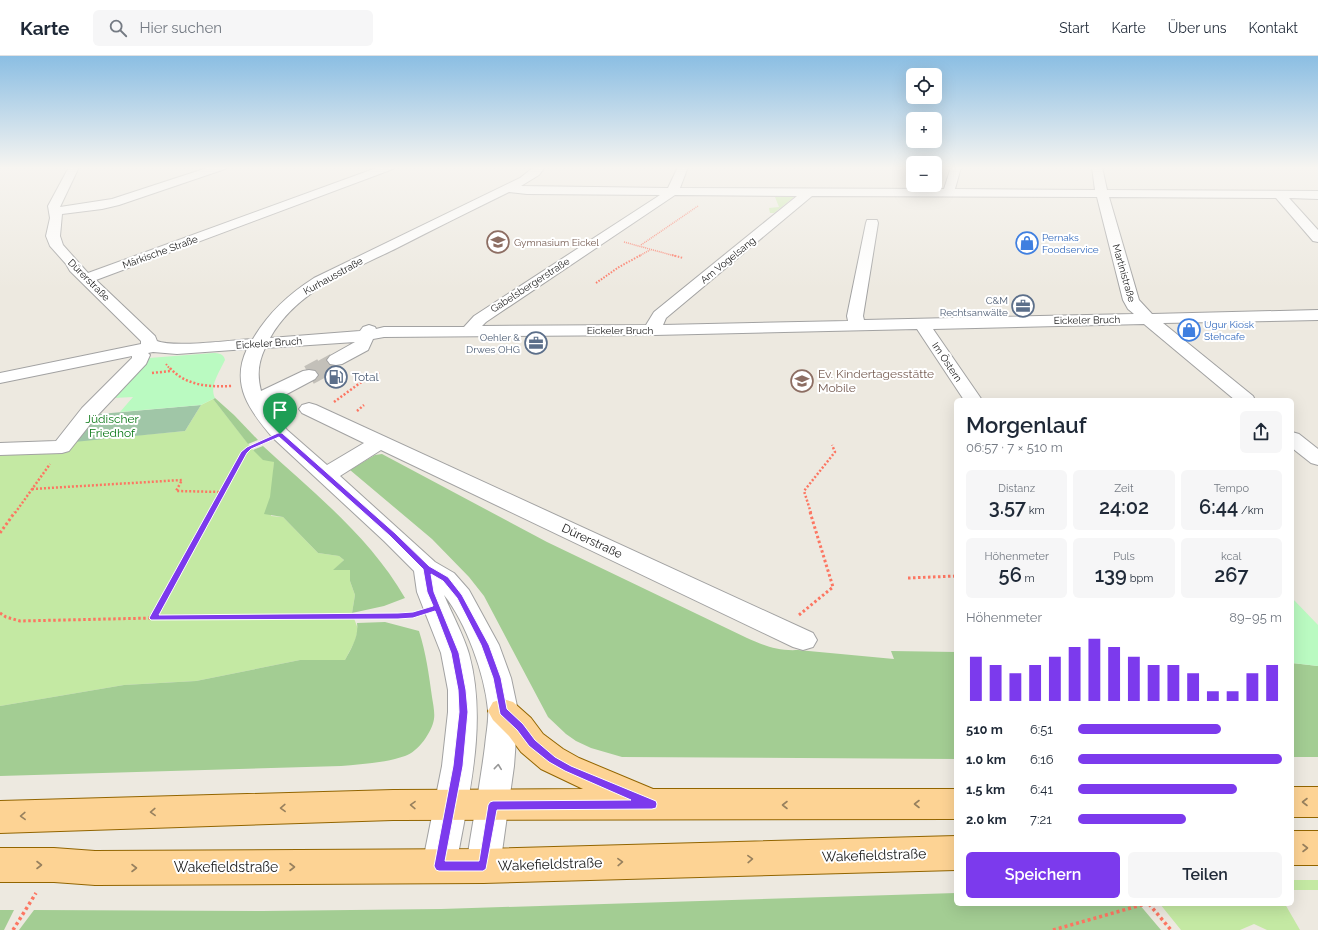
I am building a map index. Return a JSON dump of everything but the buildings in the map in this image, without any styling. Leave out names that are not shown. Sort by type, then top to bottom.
[{"type":"main road","points":[[503,711],[520,727],[532,743],[552,759],[568,768],[652,804]]},
{"type":"main road","points":[[1294,802],[1318,802]]},
{"type":"main road","points":[[0,817],[393,805],[954,804]]},
{"type":"main road","points":[[1294,848],[1318,848]]},
{"type":"main road","name":"Wakefieldstraße","points":[[0,865],[54,865],[95,868],[483,866],[954,853]]},
{"type":"street","name":"Dürerstraße","points":[[54,208],[56,218],[53,230],[54,241],[73,263],[75,268],[87,278],[154,345]]},
{"type":"street","points":[[55,211],[76,208]]},
{"type":"street","name":"Märkische Straße","points":[[87,278],[278,208]]},
{"type":"street","name":"Kurhausstraße","points":[[468,208],[316,284],[291,302],[277,316],[261,339],[250,363],[253,392],[265,418],[280,434],[411,552],[426,568],[445,579],[460,596],[485,645],[497,678],[503,711],[493,805],[483,866]]},
{"type":"street","name":"Gabelsbergerstraße","points":[[469,331],[480,318],[648,208]]},
{"type":"street","name":"Am Vogelsang","points":[[654,330],[655,322],[660,315],[790,208]]},
{"type":"street","name":"Martinistraße","points":[[1106,208],[1131,300],[1134,306],[1244,398]]},
{"type":"street","points":[[1291,208],[1318,238]]},
{"type":"street","points":[[857,325],[855,316],[872,223]]},
{"type":"street","name":"Eickeler Bruch","points":[[0,378],[154,345],[373,333],[654,330],[1318,315]]},
{"type":"street","name":"Im Östern","points":[[921,323],[972,398]]},
{"type":"street","points":[[336,360],[362,346],[373,333]]},
{"type":"street","points":[[0,449],[62,447],[75,428],[111,387],[140,360],[141,355],[154,345]]},
{"type":"street","points":[[253,392],[278,391],[309,374]]},
{"type":"street","name":"Dürerstraße","points":[[313,411],[803,640]]},
{"type":"street","points":[[1294,440],[1318,459]]},
{"type":"street","points":[[326,475],[380,442]]},
{"type":"street","points":[[426,568],[430,592],[455,653],[462,690],[463,712],[461,746],[452,806],[439,866]]},
{"type":"path","points":[[641,246],[695,208]]},
{"type":"path","points":[[602,238],[641,246],[683,258]]},
{"type":"path","points":[[596,283],[619,267],[651,250]]},
{"type":"path","points":[[154,345],[162,360],[172,371],[190,383],[223,386],[253,392]]},
{"type":"path","points":[[313,411],[380,372]]},
{"type":"path","points":[[153,618],[244,452],[249,448],[280,434]]},
{"type":"path","points":[[782,630],[833,587],[804,491],[835,452],[832,445]]},
{"type":"path","points":[[0,533],[62,447]]},
{"type":"path","points":[[32,488],[182,480],[176,491],[222,492]]},
{"type":"path","points":[[908,578],[954,576]]},
{"type":"path","points":[[0,613],[6,617],[20,621],[153,618],[398,616],[413,615],[437,607]]},
{"type":"path","points":[[13,930],[54,865]]},
{"type":"path","points":[[1053,930],[1138,906]]},
{"type":"path","points":[[1151,906],[1171,930]]},
{"type":"green space","points":[[769,208],[781,208],[774,213],[770,213]]},
{"type":"green space","points":[[213,353],[221,354],[224,356],[225,360],[214,384],[213,389],[215,398],[201,405],[120,412],[133,397],[114,398],[149,358]]},
{"type":"green space","points":[[215,398],[258,440],[248,444],[213,399]]},
{"type":"green space","points":[[213,399],[253,450],[274,462],[271,516],[283,517],[318,553],[339,556],[344,560],[334,570],[350,570],[350,581],[355,595],[352,613],[358,629],[355,641],[345,660],[300,660],[196,681],[124,685],[0,706],[0,455],[52,443],[185,431],[201,405]]},
{"type":"green space","name":"Jüdischer Friedhof","points":[[201,405],[185,431],[74,442],[100,414]]},
{"type":"green space","points":[[263,446],[358,535],[391,576],[405,598],[384,606],[352,613],[355,595],[350,581],[350,570],[333,570],[344,560],[339,556],[318,553],[283,517],[264,514],[270,497],[274,462],[263,460],[253,450]]},
{"type":"green space","points":[[382,454],[547,542],[766,646],[784,650],[894,659],[891,651],[954,652],[954,759],[622,757],[591,748],[576,741],[548,717],[484,596],[469,577],[432,539],[350,470],[375,455]]},
{"type":"green space","points":[[1294,600],[1318,625],[1318,666],[1294,663]]},
{"type":"green space","points":[[385,622],[419,631],[430,680],[434,711],[433,724],[424,741],[410,754],[405,756],[381,762],[341,766],[0,776],[0,706],[124,685],[196,681],[300,660],[345,660],[356,638],[357,623]]},
{"type":"green space","points":[[1294,663],[1318,666],[1318,757],[1294,757]]},
{"type":"green space","points":[[1294,880],[1318,880],[1318,890],[1294,890]]},
{"type":"green space","points":[[954,893],[954,906],[1141,906],[1161,930],[19,930],[34,910],[262,911],[441,909]]},
{"type":"green space","points":[[1162,906],[1286,906],[1300,930],[1267,930],[1254,924],[1240,930],[1181,930]]},
{"type":"green space","points":[[0,910],[14,910],[4,930],[0,930]]},
{"type":"tunnel","points":[[320,369],[336,360]]},
{"type":"tunnel","points":[[309,375],[322,368]]},
{"type":"place","name":"Gymnasium Eickel","points":[[498,242]]},
{"type":"place","name":"Pernaks Foodservice","points":[[1027,243]]},
{"type":"place","name":"C&M Rechtsanwälte","points":[[1023,306]]},
{"type":"place","name":"Ugur Kiosk Stehcafe","points":[[1189,330]]},
{"type":"place","name":"Oehler & Drwes OHG","points":[[536,343]]},
{"type":"place","name":"Total","points":[[336,377]]},
{"type":"place","name":"Ev. Kindertagesstätte Mobile","points":[[802,381]]},
{"type":"route","points":[[280,434],[249,448],[244,452],[153,618],[413,615],[437,607],[430,592],[426,568],[445,579],[460,596],[485,645],[497,678],[503,711],[520,727],[532,743],[552,759],[568,768],[652,804],[493,805],[483,866],[439,866],[452,806],[461,746],[463,712],[462,690],[455,653],[437,607],[430,592],[426,568],[411,552],[280,434]]}]
